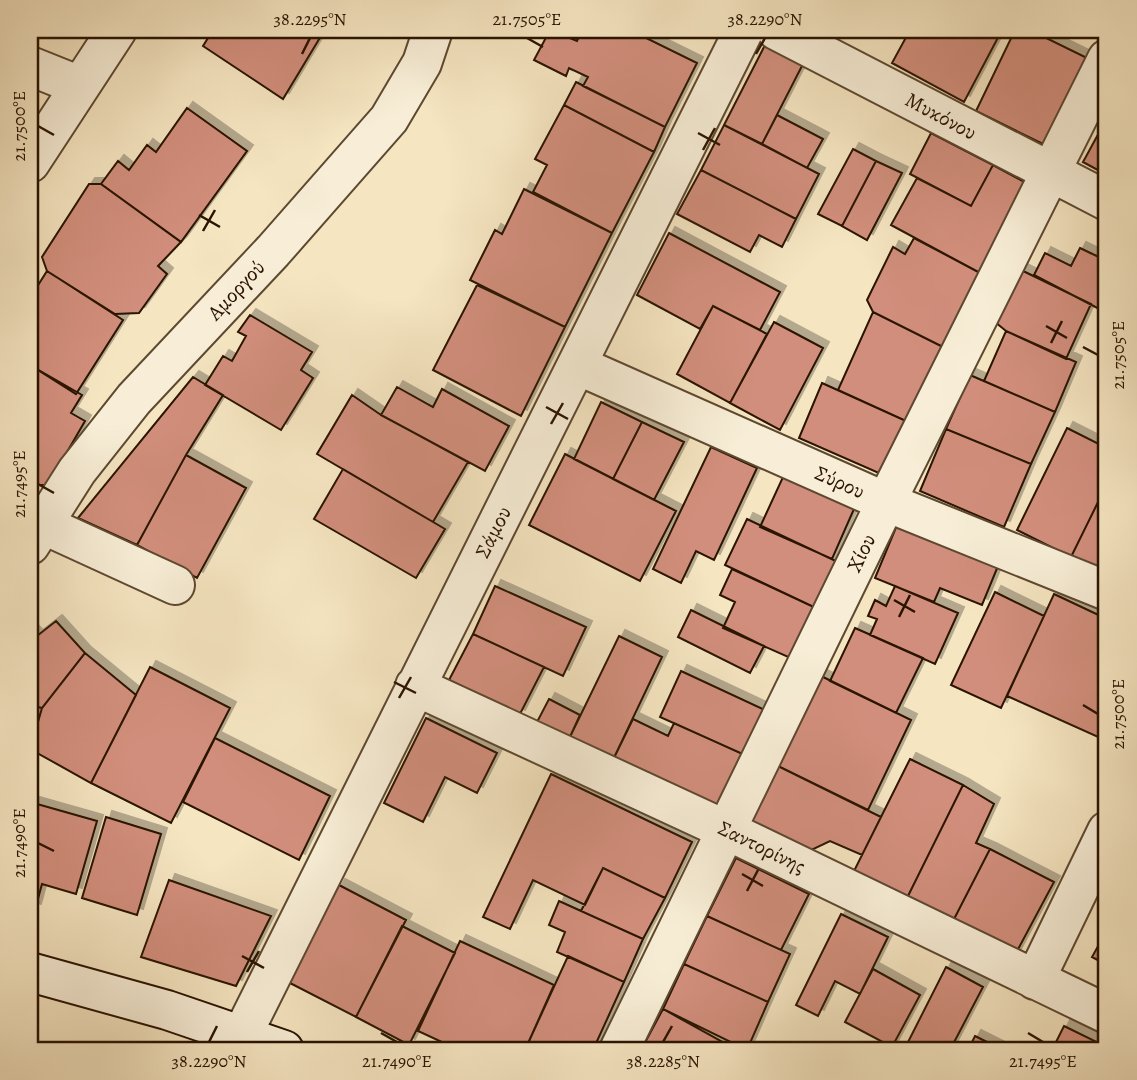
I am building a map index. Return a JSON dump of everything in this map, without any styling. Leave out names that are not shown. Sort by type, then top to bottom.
[{"type":"street","points":[[30,163],[117,30]]},
{"type":"street","name":"Αμοργού","points":[[37,535],[77,471],[134,399],[273,251],[389,119],[422,63],[433,30]]},
{"type":"street","name":"Σάμου","points":[[242,1035],[744,30]]},
{"type":"street","name":"Μυκόνου","points":[[776,30],[1107,201]]},
{"type":"street","name":"Χίου","points":[[619,1050],[886,502],[1107,59]]},
{"type":"street","points":[[30,66],[80,86]]},
{"type":"street","name":"Σύρου","points":[[577,365],[886,502],[1107,591]]},
{"type":"street","points":[[37,535],[174,585]]},
{"type":"street","name":"Σαντορίνης","points":[[415,687],[726,830],[1107,1014]]},
{"type":"street","points":[[1035,980],[1107,831]]},
{"type":"street","points":[[30,972],[167,1010],[284,1050]]},
{"type":"building","points":[[213,30],[324,31],[283,99],[203,46]]},
{"type":"building","points":[[550,30],[577,41],[582,30],[630,30],[697,63],[665,127],[583,86],[588,77],[569,68],[566,76],[534,60]]},
{"type":"building","points":[[910,30],[1002,30],[964,102],[892,63]]},
{"type":"building","points":[[1015,30],[1030,30],[1087,58],[1045,145],[976,111]]},
{"type":"building","points":[[765,45],[803,64],[762,144],[724,125]]},
{"type":"building","points":[[576,82],[665,127],[654,152],[564,105]]},
{"type":"building","points":[[564,105],[654,152],[612,233],[533,192],[547,165],[535,159]]},
{"type":"building","points":[[187,108],[247,151],[181,242],[101,184],[118,161],[129,170],[147,145],[156,152]]},
{"type":"building","points":[[777,115],[823,139],[807,168],[762,144]]},
{"type":"building","points":[[1107,118],[1107,175],[1083,162]]},
{"type":"building","points":[[724,125],[819,174],[796,219],[701,170]]},
{"type":"building","points":[[931,133],[993,165],[971,206],[910,174]]},
{"type":"building","points":[[853,149],[876,161],[842,226],[818,214]]},
{"type":"building","points":[[876,161],[902,173],[867,240],[842,226]]},
{"type":"building","points":[[993,165],[1030,185],[982,274],[891,225],[917,178],[971,206]]},
{"type":"building","points":[[701,170],[796,219],[782,247],[759,235],[750,252],[677,214]]},
{"type":"building","points":[[89,184],[101,184],[181,242],[158,266],[167,274],[139,313],[115,314],[47,271],[42,257]]},
{"type":"building","points":[[524,189],[612,233],[565,327],[470,280],[495,230],[502,234]]},
{"type":"building","points":[[669,233],[780,292],[760,330],[713,306],[700,329],[637,295]]},
{"type":"building","points":[[914,238],[982,274],[943,347],[873,312],[867,300],[893,247],[905,254]]},
{"type":"building","points":[[1080,248],[1107,261],[1107,313],[1034,275],[1045,253],[1071,266]]},
{"type":"building","points":[[1019,269],[1091,304],[1066,359],[1006,331],[995,322]]},
{"type":"building","points":[[47,271],[123,320],[76,394],[30,365],[30,298]]},
{"type":"building","points":[[477,285],[565,327],[521,416],[433,370]]},
{"type":"building","points":[[713,306],[767,334],[730,403],[677,374]]},
{"type":"building","points":[[873,312],[943,347],[906,421],[838,390]]},
{"type":"building","points":[[250,315],[312,352],[301,370],[313,378],[281,430],[205,385],[223,356],[232,361],[246,336],[238,332]]},
{"type":"building","points":[[774,322],[823,348],[780,430],[730,403]]},
{"type":"building","points":[[1006,331],[1076,362],[1055,412],[984,381]]},
{"type":"building","points":[[30,365],[82,395],[71,413],[85,421],[48,485],[30,485]]},
{"type":"building","points":[[970,375],[1055,412],[1031,464],[946,429]]},
{"type":"building","points":[[193,377],[223,395],[186,455],[137,545],[78,518]]},
{"type":"building","points":[[822,383],[906,421],[881,474],[799,438]]},
{"type":"building","points":[[397,387],[433,407],[442,389],[509,426],[485,471],[381,415]]},
{"type":"building","points":[[352,395],[381,415],[468,462],[433,522],[317,454]]},
{"type":"building","points":[[601,402],[642,422],[613,479],[574,459]]},
{"type":"building","points":[[642,422],[684,442],[654,500],[613,479]]},
{"type":"building","points":[[1067,428],[1107,448],[1107,484],[1071,557],[1017,530]]},
{"type":"building","points":[[946,429],[1031,464],[1004,527],[920,491]]},
{"type":"building","points":[[711,447],[757,468],[714,560],[696,551],[681,583],[653,569]]},
{"type":"building","points":[[565,454],[676,511],[640,581],[529,525]]},
{"type":"building","points":[[186,455],[246,488],[197,578],[137,545]]},
{"type":"building","points":[[343,469],[445,529],[416,578],[314,519]]},
{"type":"building","points":[[783,477],[854,509],[832,559],[760,527]]},
{"type":"building","points":[[1102,494],[1107,496],[1107,574],[1071,557]]},
{"type":"building","points":[[747,519],[840,563],[818,609],[725,565]]},
{"type":"building","points":[[897,525],[998,566],[982,605],[940,588],[934,602],[875,578]]},
{"type":"building","points":[[732,569],[818,609],[795,660],[723,628],[735,602],[720,595]]},
{"type":"building","points":[[495,586],[586,627],[563,676],[473,634]]},
{"type":"building","points":[[895,586],[958,613],[935,664],[870,635],[877,619],[868,616],[875,600],[886,606]]},
{"type":"building","points":[[995,592],[1044,616],[1001,708],[951,685]]},
{"type":"building","points":[[1054,594],[1107,619],[1107,741],[1007,696]]},
{"type":"building","points":[[691,610],[764,646],[750,673],[678,637]]},
{"type":"building","points":[[56,621],[85,653],[42,708],[30,705],[30,629],[37,636]]},
{"type":"building","points":[[855,628],[923,658],[896,713],[830,681]]},
{"type":"building","points":[[473,634],[544,667],[519,716],[449,680]]},
{"type":"building","points":[[619,636],[662,657],[611,764],[567,743]]},
{"type":"building","points":[[85,653],[136,695],[91,783],[30,749],[42,708]]},
{"type":"building","points":[[150,667],[230,708],[171,823],[91,783]]},
{"type":"building","points":[[681,671],[767,711],[747,756],[660,717]]},
{"type":"building","points":[[821,676],[911,720],[868,810],[778,766]]},
{"type":"building","points":[[549,699],[580,715],[569,739],[537,722]]},
{"type":"building","points":[[30,705],[42,708],[30,750]]},
{"type":"building","points":[[426,718],[497,753],[477,793],[445,777],[423,822],[384,803]]},
{"type":"building","points":[[633,719],[668,736],[674,723],[747,756],[719,816],[611,764]]},
{"type":"building","points":[[215,738],[330,796],[299,860],[183,802]]},
{"type":"building","points":[[910,759],[963,785],[907,898],[853,873]]},
{"type":"building","points":[[778,766],[881,817],[862,855],[830,841],[803,854],[747,827]]},
{"type":"building","points":[[551,774],[692,842],[665,898],[603,868],[585,905],[533,880],[510,929],[483,917]]},
{"type":"building","points":[[963,785],[994,804],[976,843],[990,849],[952,923],[907,898]]},
{"type":"building","points":[[30,802],[97,821],[76,894],[42,884],[35,910],[30,908]]},
{"type":"building","points":[[106,817],[161,834],[137,915],[82,898]]},
{"type":"building","points":[[990,849],[1054,882],[1015,955],[952,923]]},
{"type":"building","points":[[736,858],[809,894],[781,950],[707,916]]},
{"type":"building","points":[[603,868],[665,898],[643,939],[581,911]]},
{"type":"building","points":[[169,880],[271,916],[236,986],[141,957]]},
{"type":"building","points":[[339,885],[406,920],[356,1017],[288,982]]},
{"type":"building","points":[[559,901],[643,939],[624,982],[557,952],[565,932],[549,925]]},
{"type":"building","points":[[841,914],[888,937],[860,994],[835,981],[818,1016],[796,1005]]},
{"type":"building","points":[[707,916],[790,954],[768,1002],[684,964]]},
{"type":"building","points":[[402,926],[455,953],[409,1045],[356,1017]]},
{"type":"building","points":[[1107,930],[1107,965],[1092,957]]},
{"type":"building","points":[[460,941],[554,985],[525,1050],[459,1050],[418,1031]]},
{"type":"building","points":[[568,956],[624,982],[593,1050],[525,1050]]},
{"type":"building","points":[[684,964],[768,1002],[747,1050],[663,1009]]},
{"type":"building","points":[[946,967],[983,987],[950,1050],[904,1050]]},
{"type":"building","points":[[873,969],[920,995],[892,1047],[845,1022]]},
{"type":"building","points":[[663,1009],[726,1044],[723,1050],[641,1050]]},
{"type":"building","points":[[1064,1026],[1107,1047],[1107,1050],[1052,1050]]},
{"type":"building","points":[[975,1036],[1003,1050],[968,1050]]}]
